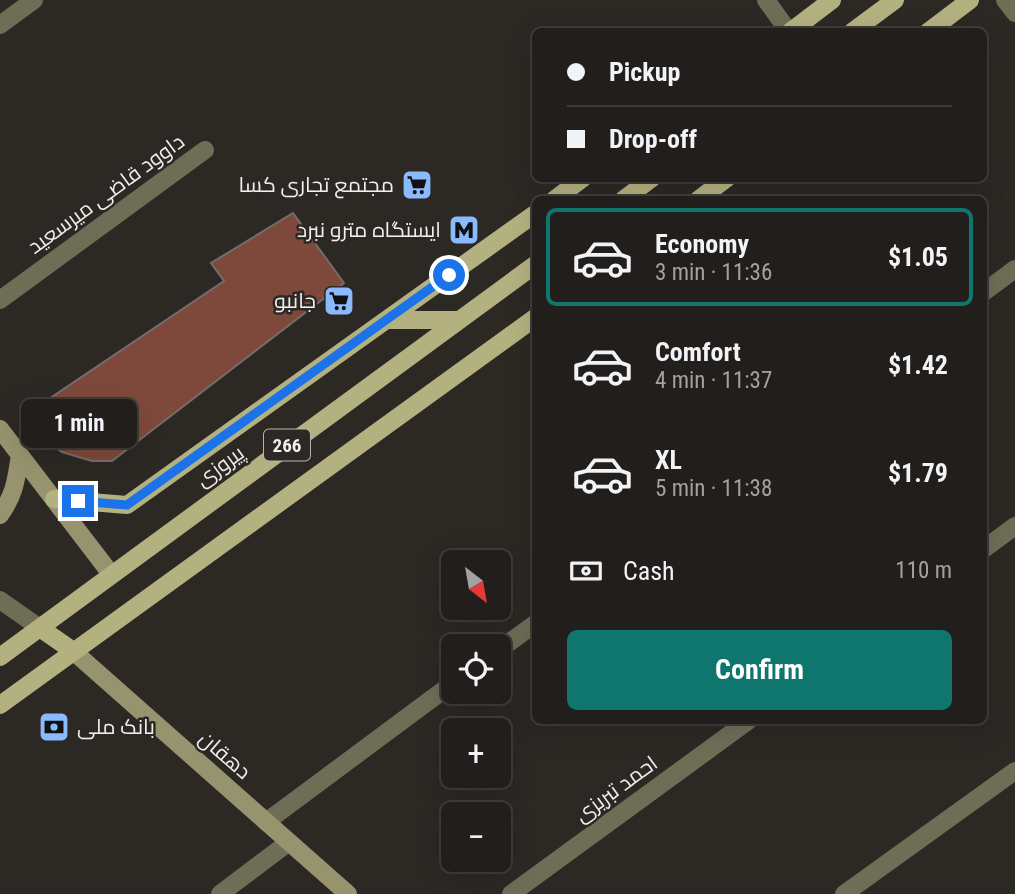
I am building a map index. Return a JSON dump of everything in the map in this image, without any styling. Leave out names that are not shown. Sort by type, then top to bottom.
[{"type":"main road","points":[[794,28],[832,0]]},
{"type":"main road","points":[[857,28],[895,0]]},
{"type":"main road","points":[[933,28],[970,0]]},
{"type":"main road","points":[[561,196],[578,182]]},
{"type":"main road","points":[[628,196],[647,182]]},
{"type":"main road","points":[[703,196],[722,182]]},
{"type":"main road","points":[[54,499],[127,505],[532,216]]},
{"type":"main road","name":"پیروزی","points":[[0,657],[532,267]]},
{"type":"main road","points":[[387,320],[459,320]]},
{"type":"main road","name":"266","points":[[0,705],[532,320]]},
{"type":"main road","points":[[0,429],[111,574]]},
{"type":"main road","points":[[0,515],[10,501],[20,455]]},
{"type":"main road","points":[[40,628],[73,651]]},
{"type":"main road","name":"دهقان","points":[[73,651],[348,894]]},
{"type":"street","points":[[0,25],[33,0]]},
{"type":"street","points":[[766,0],[786,28]]},
{"type":"street","points":[[1005,0],[1015,13]]},
{"type":"street","name":"داوود قاضی میرسعید","points":[[0,300],[205,150]]},
{"type":"street","points":[[987,290],[1015,269]]},
{"type":"street","points":[[987,547],[1015,526]]},
{"type":"street","points":[[0,600],[40,628]]},
{"type":"street","points":[[511,641],[532,626]]},
{"type":"street","points":[[266,822],[441,692]]},
{"type":"street","name":"احمد تبریزی","points":[[511,894],[744,724]]},
{"type":"street","points":[[844,894],[1015,771]]},
{"type":"street","points":[[220,894],[289,842]]},
{"type":"building","points":[[293,213],[344,283],[112,461],[92,461],[62,452],[34,431],[31,411],[224,281],[211,263]]},
{"type":"place","name":"مجتمع تجاری کسا","points":[[417,185]]},
{"type":"place","name":"ایستگاه مترو نبرد","points":[[464,230]]},
{"type":"place","name":"جانبو","points":[[339,301]]},
{"type":"place","name":"بانک ملی","points":[[54,727]]},
{"type":"route","points":[[78,501],[127,505],[449,275]]}]
